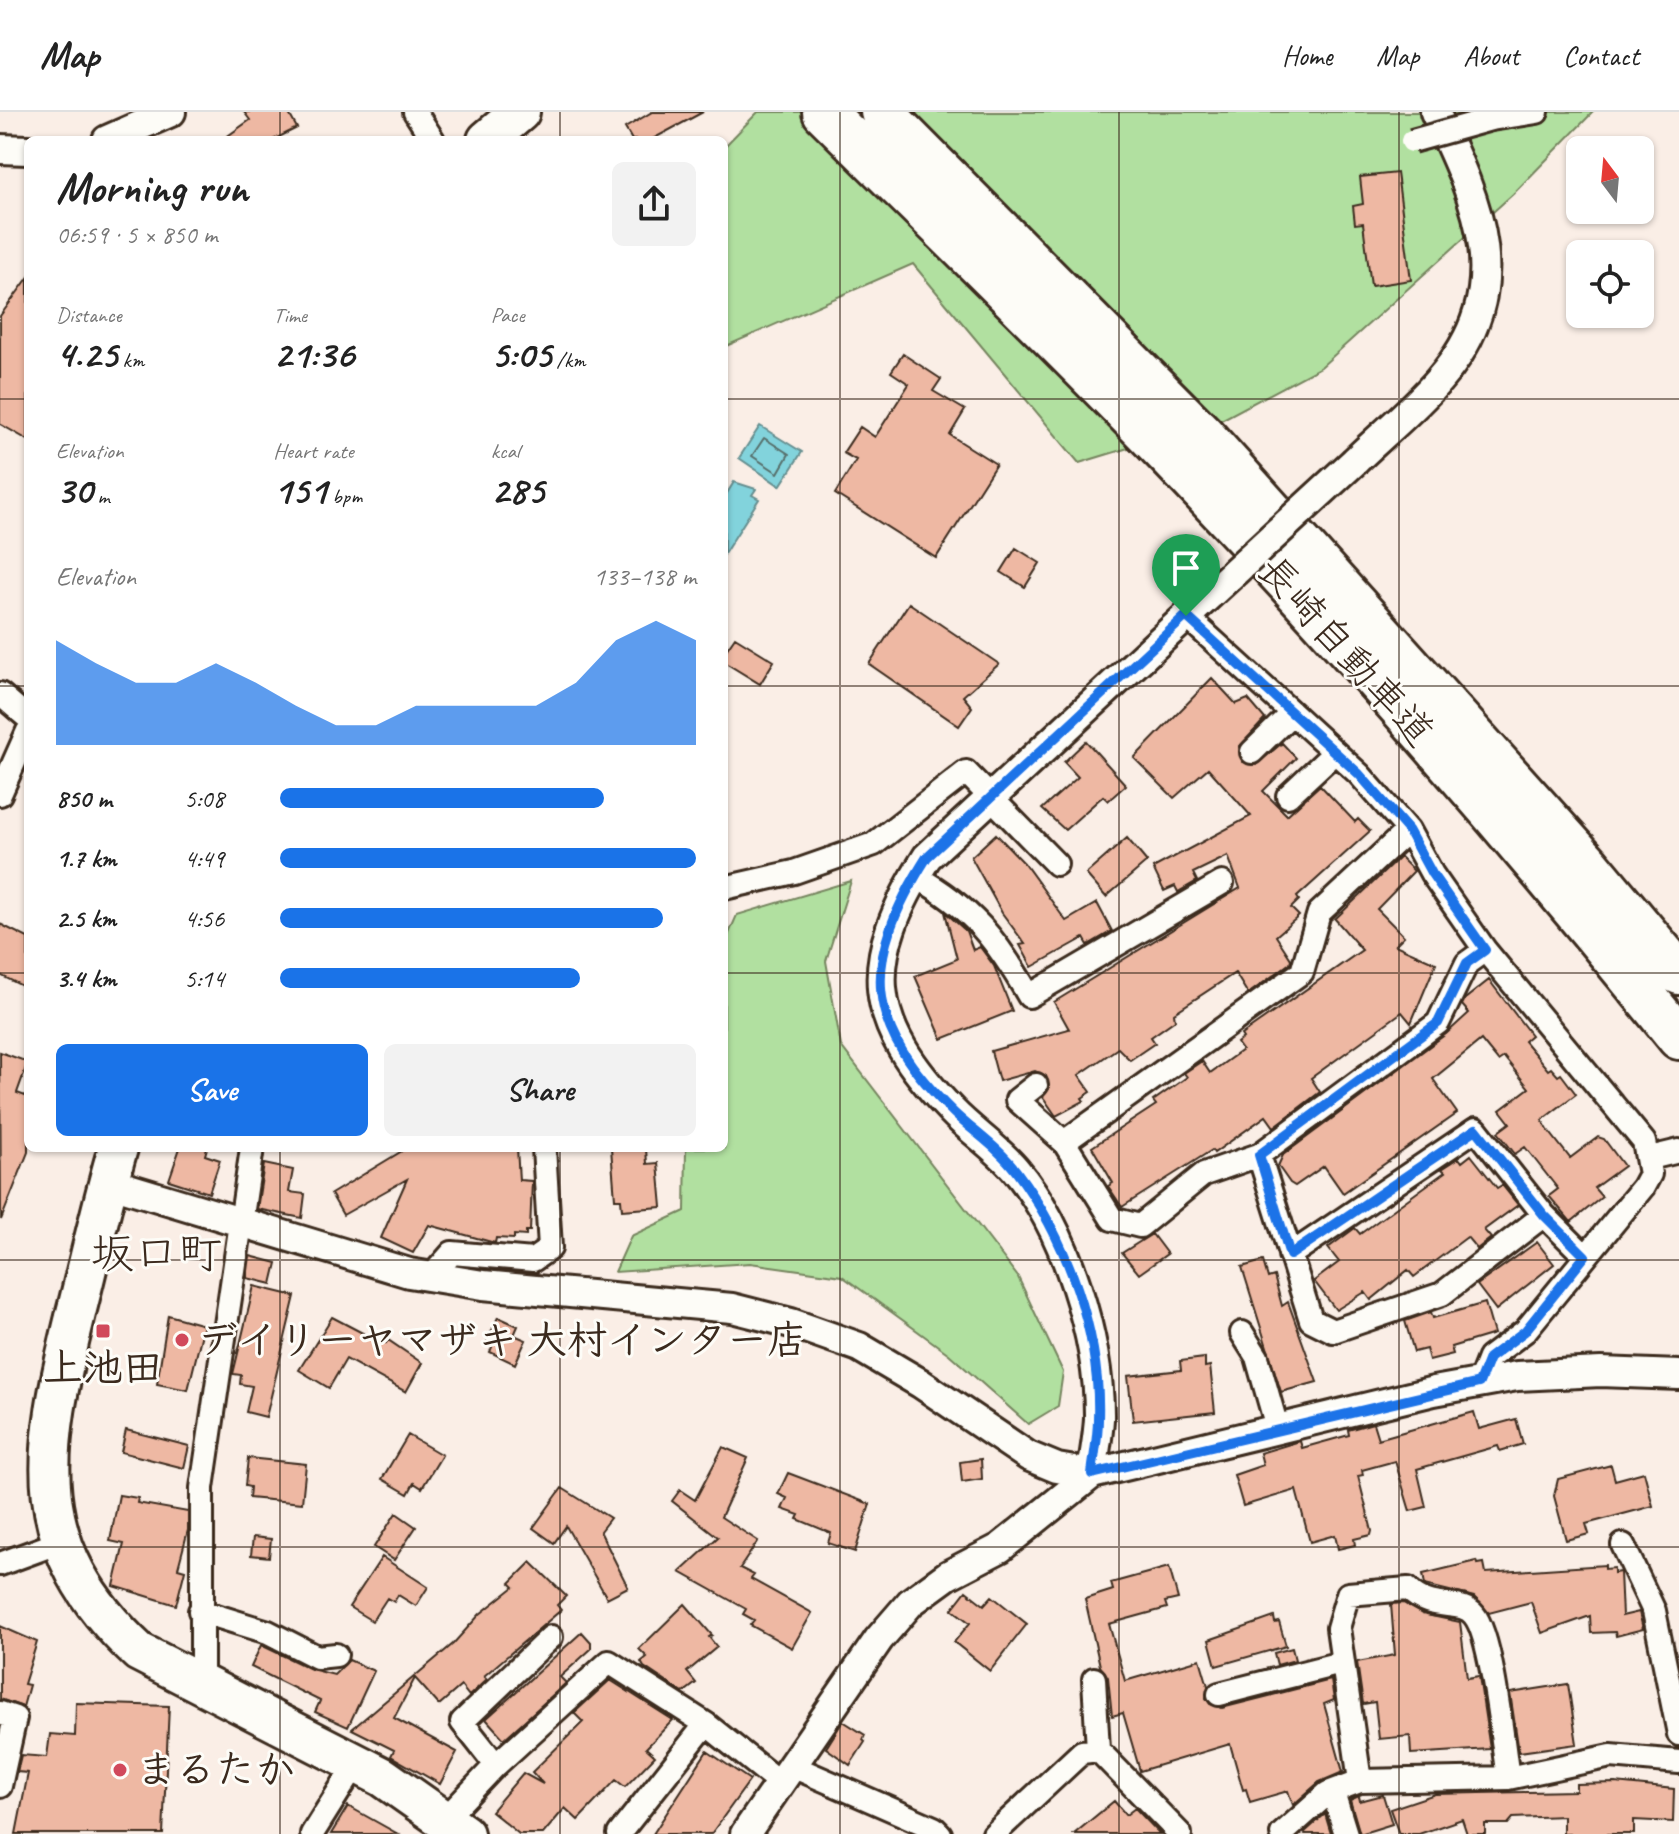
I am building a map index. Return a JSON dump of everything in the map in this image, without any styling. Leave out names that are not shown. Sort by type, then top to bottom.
[{"type":"highway","points":[[492,136],[520,112]]},
{"type":"highway","name":"長崎自動車道","points":[[824,112],[1176,465],[1370,674],[1558,888],[1679,1038]]},
{"type":"highway","name":"長崎自動車道","points":[[882,112],[1202,434],[1589,865],[1679,973]]},
{"type":"highway","points":[[113,1165],[67,1354],[48,1453],[50,1496],[60,1542],[80,1586],[108,1624],[139,1652],[356,1764],[458,1830]]},
{"type":"street","points":[[116,136],[171,112]]},
{"type":"street","points":[[415,112],[430,136]]},
{"type":"street","points":[[745,1834],[879,1639],[911,1602],[948,1575],[1000,1548],[1092,1474],[1099,1418],[1090,1333],[1056,1233],[1015,1169],[953,1111],[907,1060],[883,1009],[881,954],[897,905],[927,857],[1440,379],[1465,341],[1482,292],[1485,243],[1470,187],[1435,112]]},
{"type":"street","points":[[1412,141],[1491,119],[1537,112]]},
{"type":"street","points":[[0,149],[24,150]]},
{"type":"street","points":[[1195,608],[1292,713],[1335,752],[1408,830],[1432,874],[1485,950],[1644,1142],[1650,1158],[1650,1174],[1643,1187],[1525,1331],[1489,1358],[1479,1383]]},
{"type":"street","points":[[0,694],[24,715]]},
{"type":"street","points":[[1252,752],[1292,713]]},
{"type":"street","points":[[0,794],[24,740]]},
{"type":"street","points":[[1288,796],[1335,752]]},
{"type":"street","points":[[728,887],[794,872],[874,844],[966,772],[992,795],[1056,864]]},
{"type":"street","points":[[1064,1142],[1302,972],[1319,913],[1408,830]]},
{"type":"street","points":[[915,876],[949,895],[1000,945],[1029,996],[1222,883]]},
{"type":"street","points":[[1036,1085],[1017,1100],[1064,1142],[1112,1219],[1140,1226],[1204,1174],[1259,1155],[1438,1023],[1467,963],[1485,950]]},
{"type":"street","points":[[1290,1255],[1476,1129],[1544,1215],[1585,1256]]},
{"type":"street","points":[[202,1686],[202,1488],[243,1221],[247,1161],[250,1152]]},
{"type":"street","points":[[431,1277],[452,1253],[533,1260],[550,1248],[544,1152]]},
{"type":"street","points":[[1650,1158],[1678,1152]]},
{"type":"street","points":[[1259,1155],[1311,1320],[1333,1331],[1442,1294],[1544,1215]]},
{"type":"street","points":[[113,1165],[243,1221],[348,1257],[431,1277],[732,1308],[791,1323],[859,1347],[920,1383],[1028,1456],[1057,1468],[1092,1474],[1517,1376],[1601,1372],[1679,1375]]},
{"type":"street","points":[[1242,1333],[1257,1357],[1278,1431]]},
{"type":"street","points":[[0,1564],[60,1542]]},
{"type":"street","points":[[1623,1545],[1654,1611],[1679,1734]]},
{"type":"street","points":[[1360,1781],[1338,1628],[1348,1594],[1408,1589],[1420,1601],[1464,1607],[1475,1615],[1490,1659],[1508,1778]]},
{"type":"street","points":[[200,1611],[268,1632],[317,1657],[336,1655]]},
{"type":"street","points":[[496,1765],[462,1722],[551,1637]]},
{"type":"street","points":[[458,1830],[496,1765],[609,1662],[786,1775],[934,1828],[940,1834]]},
{"type":"street","points":[[1219,1694],[1341,1663]]},
{"type":"street","points":[[1094,1679],[1098,1750],[1180,1834]]},
{"type":"street","points":[[0,1713],[15,1718],[0,1786]]},
{"type":"street","points":[[619,1834],[706,1724]]},
{"type":"street","points":[[994,1834],[1082,1752],[1098,1750]]},
{"type":"street","points":[[1282,1834],[1333,1792],[1360,1781],[1508,1778],[1611,1756],[1679,1762]]},
{"type":"street","points":[[312,1834],[356,1764]]},
{"type":"street","points":[[1333,1792],[1346,1834]]},
{"type":"green space","points":[[758,112],[1593,112],[1566,136],[1566,140],[1513,194],[1321,367],[1223,419],[1079,463],[913,264],[728,345],[728,143]]},
{"type":"green space","points":[[851,881],[826,961],[841,1046],[1018,1277],[1063,1372],[1058,1406],[1028,1424],[949,1354],[842,1276],[750,1263],[615,1272],[631,1236],[685,1211],[686,1152],[728,1152],[728,936],[737,915]]},
{"type":"water","points":[[760,426],[802,452],[780,486],[739,458]]},
{"type":"water","points":[[734,482],[756,489],[752,495],[759,499],[728,548],[728,492]]},
{"type":"building","points":[[244,112],[288,112],[297,128],[281,136],[228,136],[250,120]]},
{"type":"building","points":[[652,112],[703,112],[658,136],[630,136],[625,128]]},
{"type":"building","points":[[1397,173],[1411,280],[1371,286],[1363,223],[1355,224],[1353,206],[1363,204],[1360,177]]},
{"type":"building","points":[[24,283],[24,438],[0,424],[0,316]]},
{"type":"building","points":[[903,354],[941,379],[933,391],[965,410],[950,435],[996,464],[936,558],[835,494],[856,460],[843,453],[860,427],[875,437],[909,384],[891,372]]},
{"type":"building","points":[[1016,548],[1040,563],[1025,587],[1001,572]]},
{"type":"building","points":[[909,603],[999,664],[963,696],[972,707],[959,726],[869,664]]},
{"type":"building","points":[[735,637],[774,661],[760,684],[728,664],[728,647]]},
{"type":"building","points":[[1212,678],[1236,704],[1248,699],[1265,719],[1239,747],[1243,762],[1256,765],[1282,743],[1296,758],[1263,791],[1287,815],[1320,785],[1355,822],[1358,819],[1370,831],[1297,897],[1299,900],[1291,908],[1299,916],[1276,936],[1291,959],[1290,963],[1248,994],[1235,973],[1174,1013],[1175,1020],[1151,1037],[1155,1043],[1130,1060],[1118,1048],[1079,1075],[1091,1092],[1082,1098],[1084,1101],[1056,1116],[1043,1097],[1049,1089],[1046,1076],[1035,1071],[999,1081],[991,1051],[1069,1029],[1054,1002],[1240,888],[1228,856],[1193,873],[1197,881],[1178,892],[1175,886],[1164,891],[1153,868],[1251,816],[1208,768],[1174,798],[1134,758]]},
{"type":"building","points":[[1086,741],[1126,785],[1108,801],[1103,796],[1065,830],[1042,809],[1078,777],[1064,762]]},
{"type":"building","points":[[996,834],[1024,863],[1066,921],[1097,903],[1112,931],[1088,945],[1084,938],[1032,967],[1020,945],[1025,944],[1002,913],[971,857]]},
{"type":"building","points":[[1127,838],[1147,862],[1106,897],[1086,874]]},
{"type":"building","points":[[1400,857],[1414,871],[1377,909],[1404,936],[1395,945],[1436,963],[1411,1023],[1402,1012],[1311,1078],[1320,1092],[1274,1127],[1266,1116],[1214,1153],[1212,1150],[1122,1207],[1108,1186],[1113,1183],[1092,1147],[1156,1105],[1153,1101],[1187,1077],[1184,1073],[1202,1061],[1210,1073],[1242,1050],[1237,1043],[1243,1038],[1241,1035],[1362,950],[1335,919]]},
{"type":"building","points":[[945,912],[966,931],[973,950],[980,947],[994,966],[1012,1011],[942,1039],[915,976],[957,959]]},
{"type":"building","points":[[0,924],[24,936],[24,987],[0,975]]},
{"type":"building","points":[[1489,980],[1531,1035],[1524,1041],[1548,1070],[1551,1068],[1558,1076],[1561,1074],[1576,1094],[1542,1120],[1548,1130],[1570,1158],[1598,1137],[1604,1139],[1624,1166],[1594,1188],[1602,1197],[1571,1222],[1549,1196],[1558,1189],[1525,1147],[1515,1154],[1498,1132],[1510,1123],[1500,1110],[1529,1088],[1504,1057],[1498,1061],[1481,1040],[1433,1079],[1457,1113],[1343,1193],[1324,1166],[1295,1186],[1290,1183],[1278,1166],[1283,1155],[1446,1034],[1469,1013],[1462,1005],[1465,999]]},
{"type":"building","points":[[0,1052],[24,1061],[24,1073],[17,1093],[24,1096],[24,1152],[28,1152],[1,1220]]},
{"type":"building","points":[[179,1152],[206,1152],[205,1155],[220,1160],[209,1193],[169,1180]]},
{"type":"building","points":[[400,1152],[517,1152],[519,1180],[532,1181],[530,1231],[526,1231],[526,1236],[514,1235],[514,1239],[496,1238],[495,1243],[429,1225],[413,1253],[381,1238],[407,1179],[343,1215],[331,1194]]},
{"type":"building","points":[[611,1152],[646,1152],[647,1164],[658,1163],[662,1207],[622,1210],[621,1199],[615,1199]]},
{"type":"building","points":[[1471,1155],[1497,1188],[1502,1185],[1518,1205],[1484,1230],[1491,1238],[1477,1249],[1467,1237],[1414,1277],[1408,1270],[1371,1300],[1365,1292],[1336,1310],[1314,1281],[1339,1262],[1328,1248],[1355,1228],[1360,1234],[1445,1172],[1442,1169],[1459,1158],[1462,1162]]},
{"type":"building","points":[[264,1164],[293,1170],[289,1192],[305,1194],[302,1218],[257,1209]]},
{"type":"building","points":[[1152,1234],[1167,1254],[1139,1274],[1122,1253]]},
{"type":"building","points":[[1537,1242],[1554,1264],[1496,1310],[1477,1285]]},
{"type":"building","points":[[250,1256],[277,1263],[272,1284],[247,1278]]},
{"type":"building","points":[[1263,1261],[1268,1278],[1274,1276],[1282,1306],[1288,1302],[1317,1382],[1281,1392],[1242,1267]]},
{"type":"building","points":[[254,1286],[295,1296],[266,1417],[246,1412],[252,1386],[240,1384],[241,1375],[233,1374]]},
{"type":"building","points":[[1485,1303],[1494,1334],[1451,1347],[1453,1354],[1429,1360],[1426,1349],[1414,1352],[1405,1321],[1431,1312],[1433,1318]]},
{"type":"building","name":"デイリーヤマザキ 大村インター店","points":[[168,1315],[204,1325],[188,1390],[157,1384]]},
{"type":"building","points":[[332,1317],[374,1339],[386,1343],[388,1340],[422,1363],[406,1392],[346,1359],[329,1388],[299,1370]]},
{"type":"building","points":[[498,1317],[518,1326],[514,1335],[526,1340],[515,1364],[490,1352],[492,1347],[486,1344]]},
{"type":"building","points":[[1205,1358],[1205,1367],[1210,1366],[1215,1412],[1133,1421],[1128,1376],[1181,1370],[1180,1361]]},
{"type":"building","points":[[1474,1412],[1479,1429],[1516,1419],[1523,1444],[1500,1451],[1498,1446],[1417,1469],[1426,1507],[1410,1511],[1395,1461],[1362,1470],[1363,1475],[1358,1476],[1372,1531],[1371,1535],[1354,1539],[1355,1545],[1338,1549],[1335,1535],[1310,1542],[1296,1490],[1243,1506],[1234,1475],[1263,1465],[1260,1453],[1300,1441],[1302,1448],[1349,1435],[1348,1430],[1373,1423],[1378,1439]]},
{"type":"building","points":[[126,1430],[189,1446],[184,1468],[121,1452]]},
{"type":"building","points":[[408,1435],[442,1455],[422,1488],[414,1483],[408,1494],[382,1479]]},
{"type":"building","points":[[723,1447],[748,1458],[721,1517],[758,1541],[740,1568],[754,1575],[751,1579],[812,1613],[792,1648],[750,1625],[754,1620],[743,1614],[746,1609],[680,1572],[718,1537],[672,1501],[680,1490],[695,1500]]},
{"type":"building","points":[[248,1458],[306,1464],[302,1503],[249,1498],[250,1487],[245,1486]]},
{"type":"building","points":[[981,1459],[982,1479],[962,1482],[960,1462]]},
{"type":"building","points":[[1611,1465],[1615,1480],[1644,1472],[1653,1506],[1586,1524],[1589,1534],[1566,1540],[1554,1496],[1558,1479]]},
{"type":"building","points":[[788,1473],[870,1504],[855,1552],[828,1543],[831,1533],[782,1509],[787,1498],[778,1494]]},
{"type":"building","points":[[562,1488],[610,1518],[600,1531],[628,1587],[607,1598],[566,1526],[554,1543],[533,1528]]},
{"type":"building","points":[[119,1495],[138,1498],[137,1503],[188,1512],[188,1530],[178,1568],[185,1570],[176,1605],[114,1586],[124,1544],[110,1541]]},
{"type":"building","points":[[396,1513],[416,1527],[394,1560],[374,1547]]},
{"type":"building","points":[[253,1537],[271,1539],[269,1557],[251,1555]]},
{"type":"building","points":[[382,1557],[428,1587],[416,1606],[398,1595],[394,1602],[387,1598],[372,1621],[349,1607]]},
{"type":"building","points":[[1477,1561],[1478,1564],[1484,1563],[1486,1573],[1605,1565],[1605,1569],[1614,1568],[1614,1573],[1620,1572],[1622,1616],[1639,1612],[1643,1629],[1616,1636],[1615,1632],[1591,1633],[1590,1616],[1542,1633],[1531,1602],[1489,1613],[1474,1597],[1425,1585],[1423,1574]]},
{"type":"building","points":[[531,1562],[566,1596],[557,1605],[561,1610],[484,1676],[487,1679],[469,1696],[461,1686],[439,1705],[415,1678],[394,1718],[457,1752],[440,1784],[391,1756],[394,1750],[352,1729],[453,1644],[480,1614],[514,1587],[510,1583]]},
{"type":"building","points":[[1169,1567],[1178,1599],[1165,1602],[1167,1608],[1109,1624],[1125,1681],[1200,1659],[1208,1686],[1206,1698],[1210,1704],[1222,1708],[1331,1680],[1334,1700],[1324,1704],[1343,1772],[1319,1782],[1293,1805],[1288,1791],[1250,1802],[1246,1789],[1243,1790],[1230,1744],[1140,1771],[1123,1713],[1112,1716],[1108,1677],[1100,1666],[1085,1599],[1113,1590],[1111,1583]]},
{"type":"building","points":[[966,1591],[984,1605],[992,1596],[1027,1624],[990,1671],[954,1642],[970,1623],[952,1609]]},
{"type":"building","points":[[1404,1603],[1422,1614],[1460,1622],[1467,1678],[1479,1676],[1490,1749],[1411,1754],[1410,1736],[1379,1739],[1375,1702],[1363,1704],[1357,1662],[1395,1655],[1391,1604]]},
{"type":"building","points":[[685,1604],[712,1635],[709,1637],[717,1647],[687,1672],[696,1683],[683,1693],[644,1667],[641,1662],[647,1657],[639,1649]]},
{"type":"building","points":[[1274,1617],[1275,1623],[1279,1622],[1286,1646],[1216,1666],[1209,1640]]},
{"type":"building","points":[[0,1626],[37,1642],[24,1684],[29,1685],[23,1707],[0,1699]]},
{"type":"building","points":[[582,1632],[591,1642],[591,1649],[560,1677],[566,1683],[504,1739],[486,1719]]},
{"type":"building","points":[[261,1645],[311,1669],[334,1675],[349,1660],[374,1671],[348,1727],[315,1712],[320,1701],[251,1667]]},
{"type":"building","points":[[1292,1648],[1295,1660],[1277,1665],[1274,1653]]},
{"type":"building","points":[[610,1680],[673,1720],[646,1748],[655,1756],[625,1787],[616,1780],[578,1820],[565,1808],[543,1834],[519,1834],[491,1811],[523,1773],[543,1784],[532,1772],[583,1722],[574,1713]]},
{"type":"building","points":[[1568,1684],[1577,1744],[1519,1752],[1510,1693]]},
{"type":"building","name":"まるたか","points":[[76,1703],[169,1706],[163,1834],[16,1834],[28,1773],[17,1772],[21,1755],[47,1757],[50,1734],[75,1736]]},
{"type":"building","points":[[843,1721],[865,1735],[865,1742],[850,1765],[826,1748]]},
{"type":"building","points":[[707,1751],[750,1780],[711,1834],[653,1834]]},
{"type":"building","points":[[1615,1783],[1674,1789],[1673,1822],[1634,1820],[1634,1834],[1563,1834],[1563,1816],[1513,1818],[1508,1824],[1485,1824],[1485,1834],[1467,1834],[1462,1819],[1419,1834],[1399,1834],[1390,1809],[1435,1794],[1576,1791],[1576,1784]]},
{"type":"building","points":[[1383,1795],[1392,1824],[1360,1834],[1350,1800],[1359,1796],[1360,1801]]},
{"type":"building","points":[[1114,1801],[1126,1815],[1135,1808],[1160,1834],[1074,1834]]},
{"type":"building","points":[[348,1806],[398,1834],[331,1834]]},
{"type":"building","points":[[1325,1814],[1331,1834],[1304,1833]]},
{"type":"place","name":"上池田","points":[[103,1331]]},
{"type":"place","name":"デイリーヤマザキ 大村インター店","points":[[182,1340]]},
{"type":"place","name":"まるたか","points":[[120,1770]]},
{"type":"district","name":"坂口町","points":[[156,1253]]},
{"type":"route","points":[[1186,616],[1359,774],[1408,830],[1432,874],[1485,950],[1467,963],[1438,1023],[1259,1155],[1290,1255],[1476,1129],[1544,1215],[1585,1256],[1525,1331],[1489,1358],[1479,1383],[1434,1391],[1092,1474],[1099,1418],[1090,1333],[1056,1233],[1015,1169],[953,1111],[907,1060],[883,1009],[881,954],[897,905],[927,857],[1186,616]]}]
